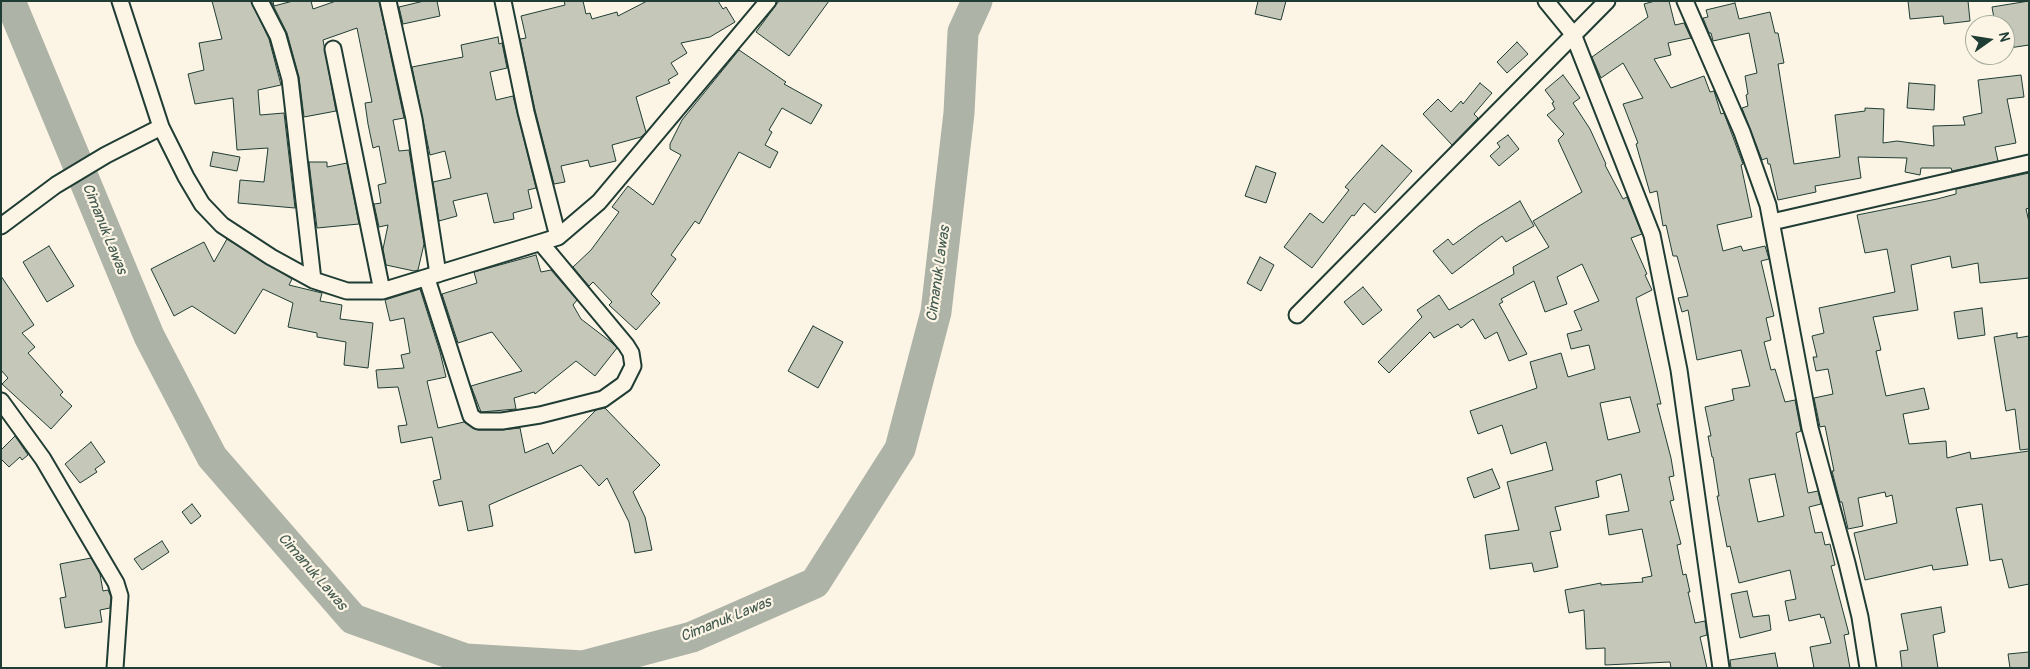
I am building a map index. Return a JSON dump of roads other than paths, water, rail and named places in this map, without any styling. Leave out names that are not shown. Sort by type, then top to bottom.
[{"type":"street","points":[[120,1],[161,127],[202,204],[222,225],[271,257],[313,280],[347,291],[382,292],[558,237],[598,202],[768,1]]},
{"type":"street","points":[[260,1],[278,36],[290,79],[313,280]]},
{"type":"street","points":[[388,1],[414,120],[433,276],[467,409],[471,416],[478,420],[512,419],[540,415],[603,399],[624,384],[633,366],[631,353],[626,345],[541,243]]},
{"type":"street","points":[[503,1],[526,112],[558,237]]},
{"type":"street","points":[[1546,1],[1573,34],[1652,235],[1679,370],[1721,668]]},
{"type":"street","points":[[1297,316],[1607,1]]},
{"type":"street","points":[[1685,1],[1742,132],[1768,205],[1810,428],[1847,562],[1860,617],[1868,668]]},
{"type":"street","points":[[333,49],[382,292]]},
{"type":"street","points":[[1,226],[56,186],[106,155],[161,127]]},
{"type":"street","points":[[1772,222],[2029,163]]},
{"type":"street","points":[[1,402],[42,459],[116,583],[120,596],[116,668]]},
{"type":"waterway","name":"Cimanuk Lawas","points":[[10,1],[149,336],[212,457],[353,619],[466,659],[583,666],[692,637],[815,583],[900,449],[936,312],[959,113],[963,32],[977,1]]}]
